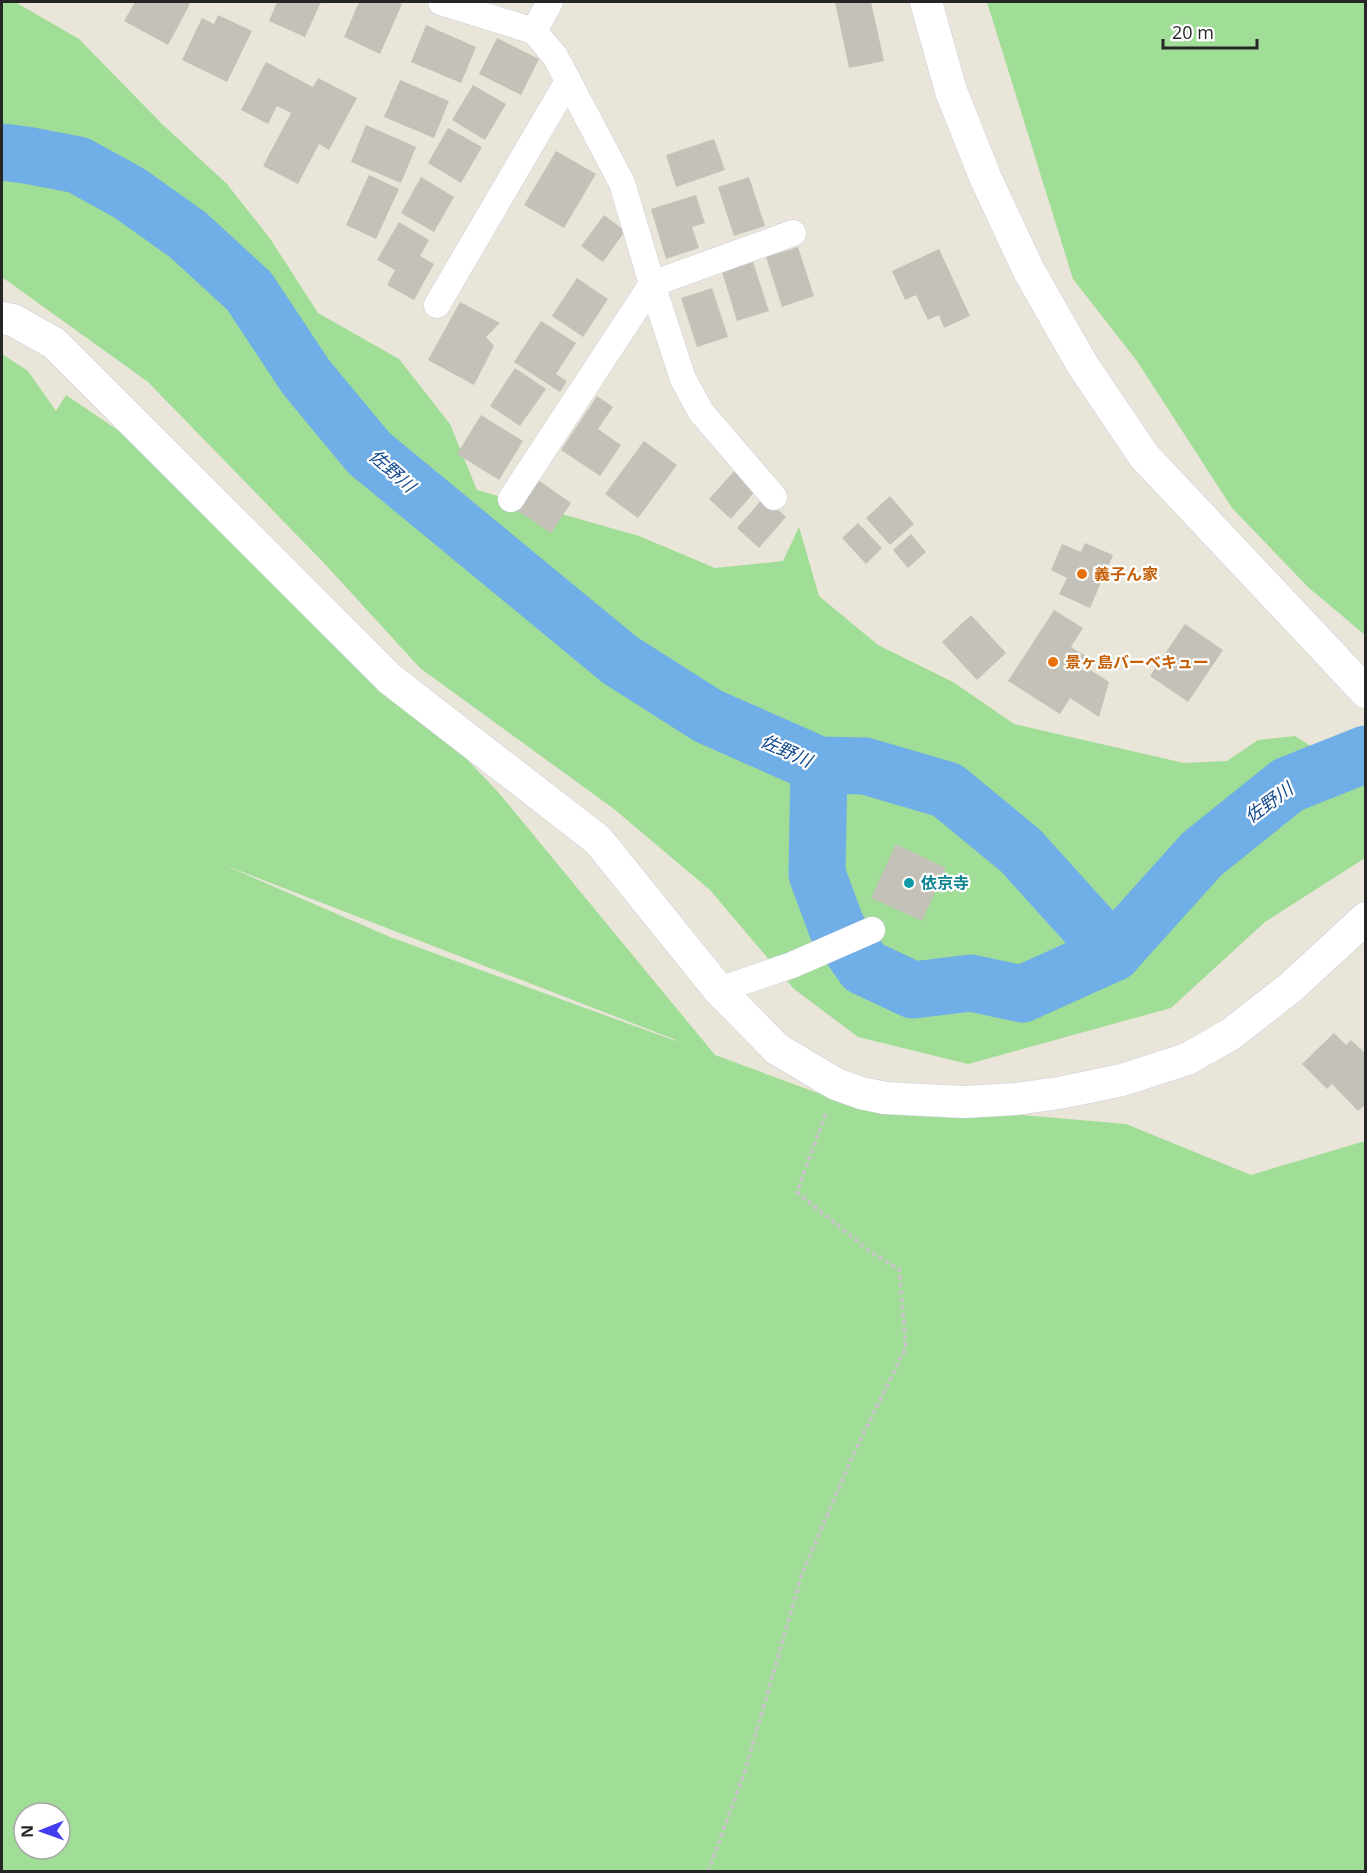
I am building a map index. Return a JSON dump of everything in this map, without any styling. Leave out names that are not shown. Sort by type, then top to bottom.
[{"type":"street","points":[[441,2],[534,31],[555,56],[622,183],[683,380],[701,412],[774,497]]},
{"type":"street","points":[[534,31],[550,2]]},
{"type":"street","points":[[926,2],[951,91],[986,179],[1029,271],[1082,364],[1144,456],[1365,692]]},
{"type":"street","points":[[437,305],[568,81]]},
{"type":"street","points":[[511,499],[652,284],[793,233]]},
{"type":"street","points":[[2,318],[13,320],[54,343],[390,679],[598,840],[719,990],[777,1049],[836,1084],[885,1098],[964,1102],[1016,1099],[1122,1080],[1187,1059],[1231,1034],[1290,988],[1365,918]]},
{"type":"street","points":[[719,990],[792,965],[872,930]]},
{"type":"path","points":[[708,1872],[745,1771],[802,1574],[853,1455],[906,1347],[899,1269],[869,1251],[797,1192],[836,1084]]},
{"type":"green space","points":[[2,2],[15,2],[79,39],[162,124],[227,184],[271,240],[318,313],[399,359],[450,424],[477,490],[639,536],[715,568],[783,561],[799,527],[819,596],[878,645],[953,682],[1014,724],[1184,763],[1227,761],[1258,740],[1295,736],[1365,781],[1365,858],[1265,922],[1171,1008],[968,1064],[858,1037],[794,989],[710,890],[614,809],[420,668],[324,563],[148,382],[2,277]]},
{"type":"green space","points":[[987,2],[1365,2],[1365,635],[1308,587],[1232,508],[1137,361],[1073,279]]},
{"type":"green space","points":[[2,354],[28,371],[56,411],[66,395],[194,482],[390,679],[498,792],[715,1055],[834,1099],[1126,1124],[1251,1175],[1365,1141],[1365,1871],[2,1871]],"holes":[[[222,864],[676,1040],[390,937]]]},
{"type":"building","points":[[135,2],[185,2],[190,4],[168,45],[124,21]]},
{"type":"building","points":[[277,2],[321,2],[305,37],[269,21]]},
{"type":"building","points":[[359,2],[402,4],[380,54],[344,37]]},
{"type":"building","points":[[835,2],[871,2],[884,61],[849,68]]},
{"type":"building","points":[[218,15],[252,31],[227,82],[182,60],[202,18],[214,24]]},
{"type":"building","points":[[426,25],[476,47],[461,83],[411,62]]},
{"type":"building","points":[[497,38],[539,59],[521,95],[479,74]]},
{"type":"building","points":[[266,62],[313,87],[318,78],[357,98],[329,150],[319,144],[298,184],[263,166],[291,113],[277,106],[268,124],[241,110]]},
{"type":"building","points":[[400,80],[449,101],[434,138],[384,117]]},
{"type":"building","points":[[473,85],[506,104],[485,140],[452,120]]},
{"type":"building","points":[[366,125],[416,147],[401,183],[351,162]]},
{"type":"building","points":[[448,128],[482,147],[461,183],[428,163]]},
{"type":"building","points":[[714,139],[725,170],[676,187],[666,155]]},
{"type":"building","points":[[556,151],[596,174],[564,228],[524,205]]},
{"type":"building","points":[[369,175],[399,189],[376,239],[346,225]]},
{"type":"building","points":[[421,177],[454,197],[434,232],[401,213]]},
{"type":"building","points":[[749,177],[765,226],[734,236],[718,187]]},
{"type":"building","points":[[696,195],[705,223],[692,227],[699,248],[666,259],[651,209]]},
{"type":"building","points":[[604,215],[625,231],[603,262],[581,246]]},
{"type":"building","points":[[399,222],[429,240],[420,256],[434,264],[414,300],[387,285],[395,270],[377,260]]},
{"type":"building","points":[[798,247],[814,296],[782,307],[766,257]]},
{"type":"building","points":[[939,249],[970,316],[944,328],[939,315],[928,320],[916,295],[905,300],[892,271]]},
{"type":"building","points":[[753,262],[769,311],[737,321],[722,272]]},
{"type":"building","points":[[577,278],[608,299],[583,337],[552,316]]},
{"type":"building","points":[[712,288],[728,337],[697,347],[681,298]]},
{"type":"building","points":[[460,302],[500,323],[486,337],[494,346],[474,385],[428,360]]},
{"type":"building","points":[[541,321],[576,343],[556,374],[567,381],[560,392],[514,362]]},
{"type":"building","points":[[515,368],[546,389],[520,426],[490,406]]},
{"type":"building","points":[[597,396],[613,407],[598,429],[621,445],[600,476],[561,450]]},
{"type":"building","points":[[481,415],[523,441],[499,480],[457,454]]},
{"type":"building","points":[[644,441],[677,465],[638,518],[605,494]]},
{"type":"building","points":[[736,469],[758,488],[731,519],[709,499]]},
{"type":"building","points":[[538,480],[571,503],[551,533],[518,511]]},
{"type":"building","points":[[890,496],[914,524],[890,545],[866,518]]},
{"type":"building","points":[[764,497],[786,517],[759,548],[737,528]]},
{"type":"building","points":[[858,523],[882,548],[866,564],[842,538]]},
{"type":"building","points":[[911,534],[926,552],[908,568],[893,550]]},
{"type":"building","name":"義子ん家","points":[[1085,543],[1113,555],[1090,608],[1059,594],[1067,578],[1051,570],[1062,544],[1081,552]]},
{"type":"building","name":"景ヶ島バーベキュー","points":[[1054,610],[1083,628],[1071,647],[1089,658],[1084,666],[1109,682],[1099,717],[1070,698],[1060,714],[1008,681]]},
{"type":"building","points":[[971,615],[1006,653],[977,680],[942,642]]},
{"type":"building","points":[[1185,624],[1223,650],[1188,702],[1150,676]]},
{"type":"building","name":"依京寺","points":[[896,844],[946,868],[922,921],[871,898]]},
{"type":"building","points":[[1334,1033],[1346,1045],[1351,1040],[1366,1054],[1366,1104],[1358,1111],[1332,1084],[1327,1089],[1302,1064]]},
{"type":"waterway","name":"佐野川","points":[[2,152],[78,165],[129,193],[188,235],[249,291],[306,377],[369,453],[620,660],[708,716],[819,765],[865,766],[947,790],[1021,851],[1113,953]]},
{"type":"waterway","name":"佐野川","points":[[819,765],[817,874],[837,928],[864,967],[913,990],[971,983],[1022,994],[1113,953],[1202,854],[1288,785],[1366,754]]},
{"type":"place","name":"義子ん家","points":[[1082,574]]},
{"type":"place","name":"景ヶ島バーベキュー","points":[[1053,662]]},
{"type":"place","name":"依京寺","points":[[909,883]]}]
